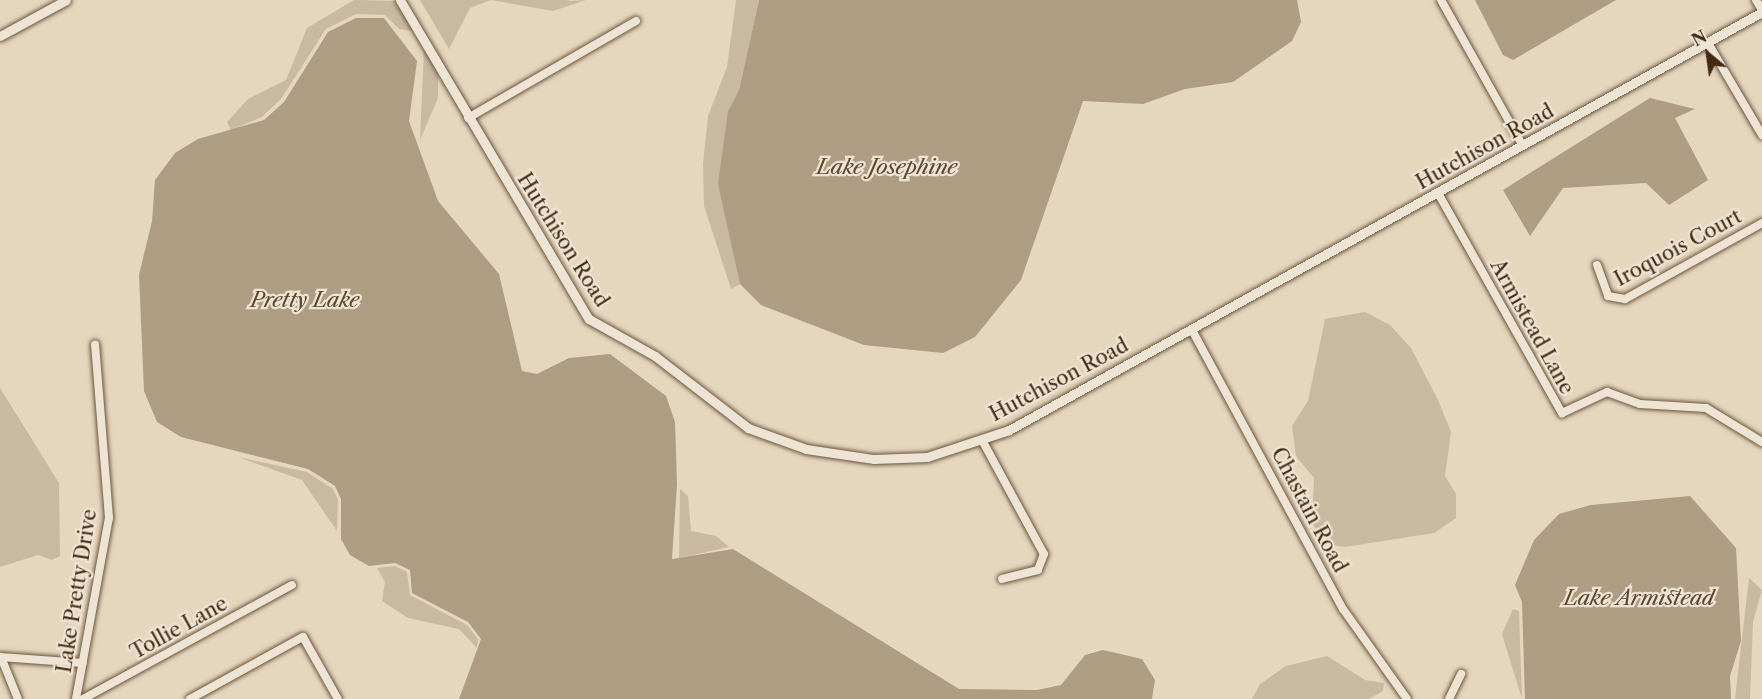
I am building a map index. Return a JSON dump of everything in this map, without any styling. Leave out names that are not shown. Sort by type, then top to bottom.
[{"type":"street","points":[[0,36],[66,0]]},
{"type":"street","name":"Hutchison Road","points":[[400,0],[589,319],[655,356],[748,428],[806,449],[874,459],[927,456],[982,440],[1192,330],[1762,11]]},
{"type":"street","points":[[1441,0],[1523,146]]},
{"type":"street","points":[[1756,0],[1762,11]]},
{"type":"street","points":[[468,118],[636,21]]},
{"type":"street","points":[[1708,43],[1762,135]]},
{"type":"street","name":"Armistead Lane","points":[[1438,193],[1562,413],[1607,392],[1640,404],[1706,408],[1762,442]]},
{"type":"street","name":"Iroquois Court","points":[[1597,265],[1608,296],[1624,299],[1762,223]]},
{"type":"street","name":"Chastain Road","points":[[1192,330],[1343,609],[1407,699]]},
{"type":"street","name":"Lake Pretty Drive","points":[[76,699],[108,518],[95,345]]},
{"type":"street","points":[[982,440],[1044,554],[1038,570],[1002,579]]},
{"type":"street","name":"Tollie Lane","points":[[83,699],[292,585]]},
{"type":"street","points":[[190,699],[303,637],[338,699]]},
{"type":"street","points":[[18,699],[1,657],[83,663]]},
{"type":"street","points":[[1449,699],[1461,674]]},
{"type":"shaded area","points":[[354,0],[397,1],[414,31],[399,29],[385,15],[356,14],[326,29],[281,99],[262,117],[231,130],[227,122],[248,99],[286,80],[307,28]]},
{"type":"shaded area","points":[[420,0],[491,0],[470,8],[449,49]]},
{"type":"shaded area","points":[[491,0],[570,1],[586,0],[553,11]]},
{"type":"shaded area","points":[[736,0],[759,0],[739,90],[728,111],[724,207],[740,284],[731,289],[704,206],[703,164],[708,116],[727,67]]},
{"type":"shaded area","points":[[424,49],[438,72],[438,98],[420,140]]},
{"type":"shaded area","points":[[1365,312],[1390,325],[1411,348],[1438,400],[1451,432],[1445,476],[1456,494],[1456,518],[1434,533],[1345,547],[1326,544],[1312,523],[1314,478],[1296,456],[1292,426],[1308,401],[1325,319]]},
{"type":"shaded area","points":[[0,388],[59,483],[60,556],[52,560],[38,555],[0,567]]},
{"type":"shaded area","points":[[238,457],[307,472],[333,489],[338,500],[337,531],[302,480]]},
{"type":"shaded area","points":[[680,489],[688,496],[691,531],[716,536],[729,547],[679,558]]},
{"type":"shaded area","points":[[395,566],[407,572],[410,595],[467,625],[478,639],[477,648],[459,629],[408,618],[382,601],[385,582],[377,568]]},
{"type":"shaded area","points":[[1749,578],[1762,590],[1753,622],[1750,699],[1735,699]]},
{"type":"shaded area","points":[[1513,609],[1519,611],[1522,699],[1502,634]]},
{"type":"shaded area","points":[[1327,656],[1365,680],[1384,683],[1383,691],[1369,699],[1252,699],[1260,684],[1286,666]]},
{"type":"water","name":"Lake Josephine","points":[[759,0],[1297,0],[1301,22],[1292,41],[1233,82],[1185,89],[1143,104],[1083,101],[1021,280],[975,337],[943,353],[864,345],[761,305],[740,284],[718,184],[728,111],[739,90]]},
{"type":"water","points":[[1475,0],[1616,0],[1513,60],[1503,55]]},
{"type":"water","name":"Pretty Lake","points":[[356,18],[384,18],[417,61],[409,121],[438,201],[499,274],[522,371],[537,374],[569,358],[610,354],[666,396],[675,422],[677,484],[672,559],[733,549],[959,689],[1037,690],[1061,685],[1085,655],[1103,650],[1142,659],[1155,680],[1152,699],[459,699],[481,639],[468,622],[412,593],[410,570],[395,563],[369,566],[350,555],[341,539],[341,499],[335,486],[308,469],[181,437],[157,422],[144,391],[139,275],[152,221],[155,180],[175,153],[198,139],[264,120],[284,102],[328,32]]},
{"type":"water","points":[[1650,98],[1695,109],[1675,118],[1708,180],[1669,205],[1646,183],[1563,188],[1530,236],[1503,190]]},
{"type":"water","name":"Lake Armistead","points":[[1690,496],[1736,548],[1741,641],[1730,676],[1731,699],[1525,699],[1522,602],[1515,585],[1534,540],[1559,514],[1591,505]]}]
